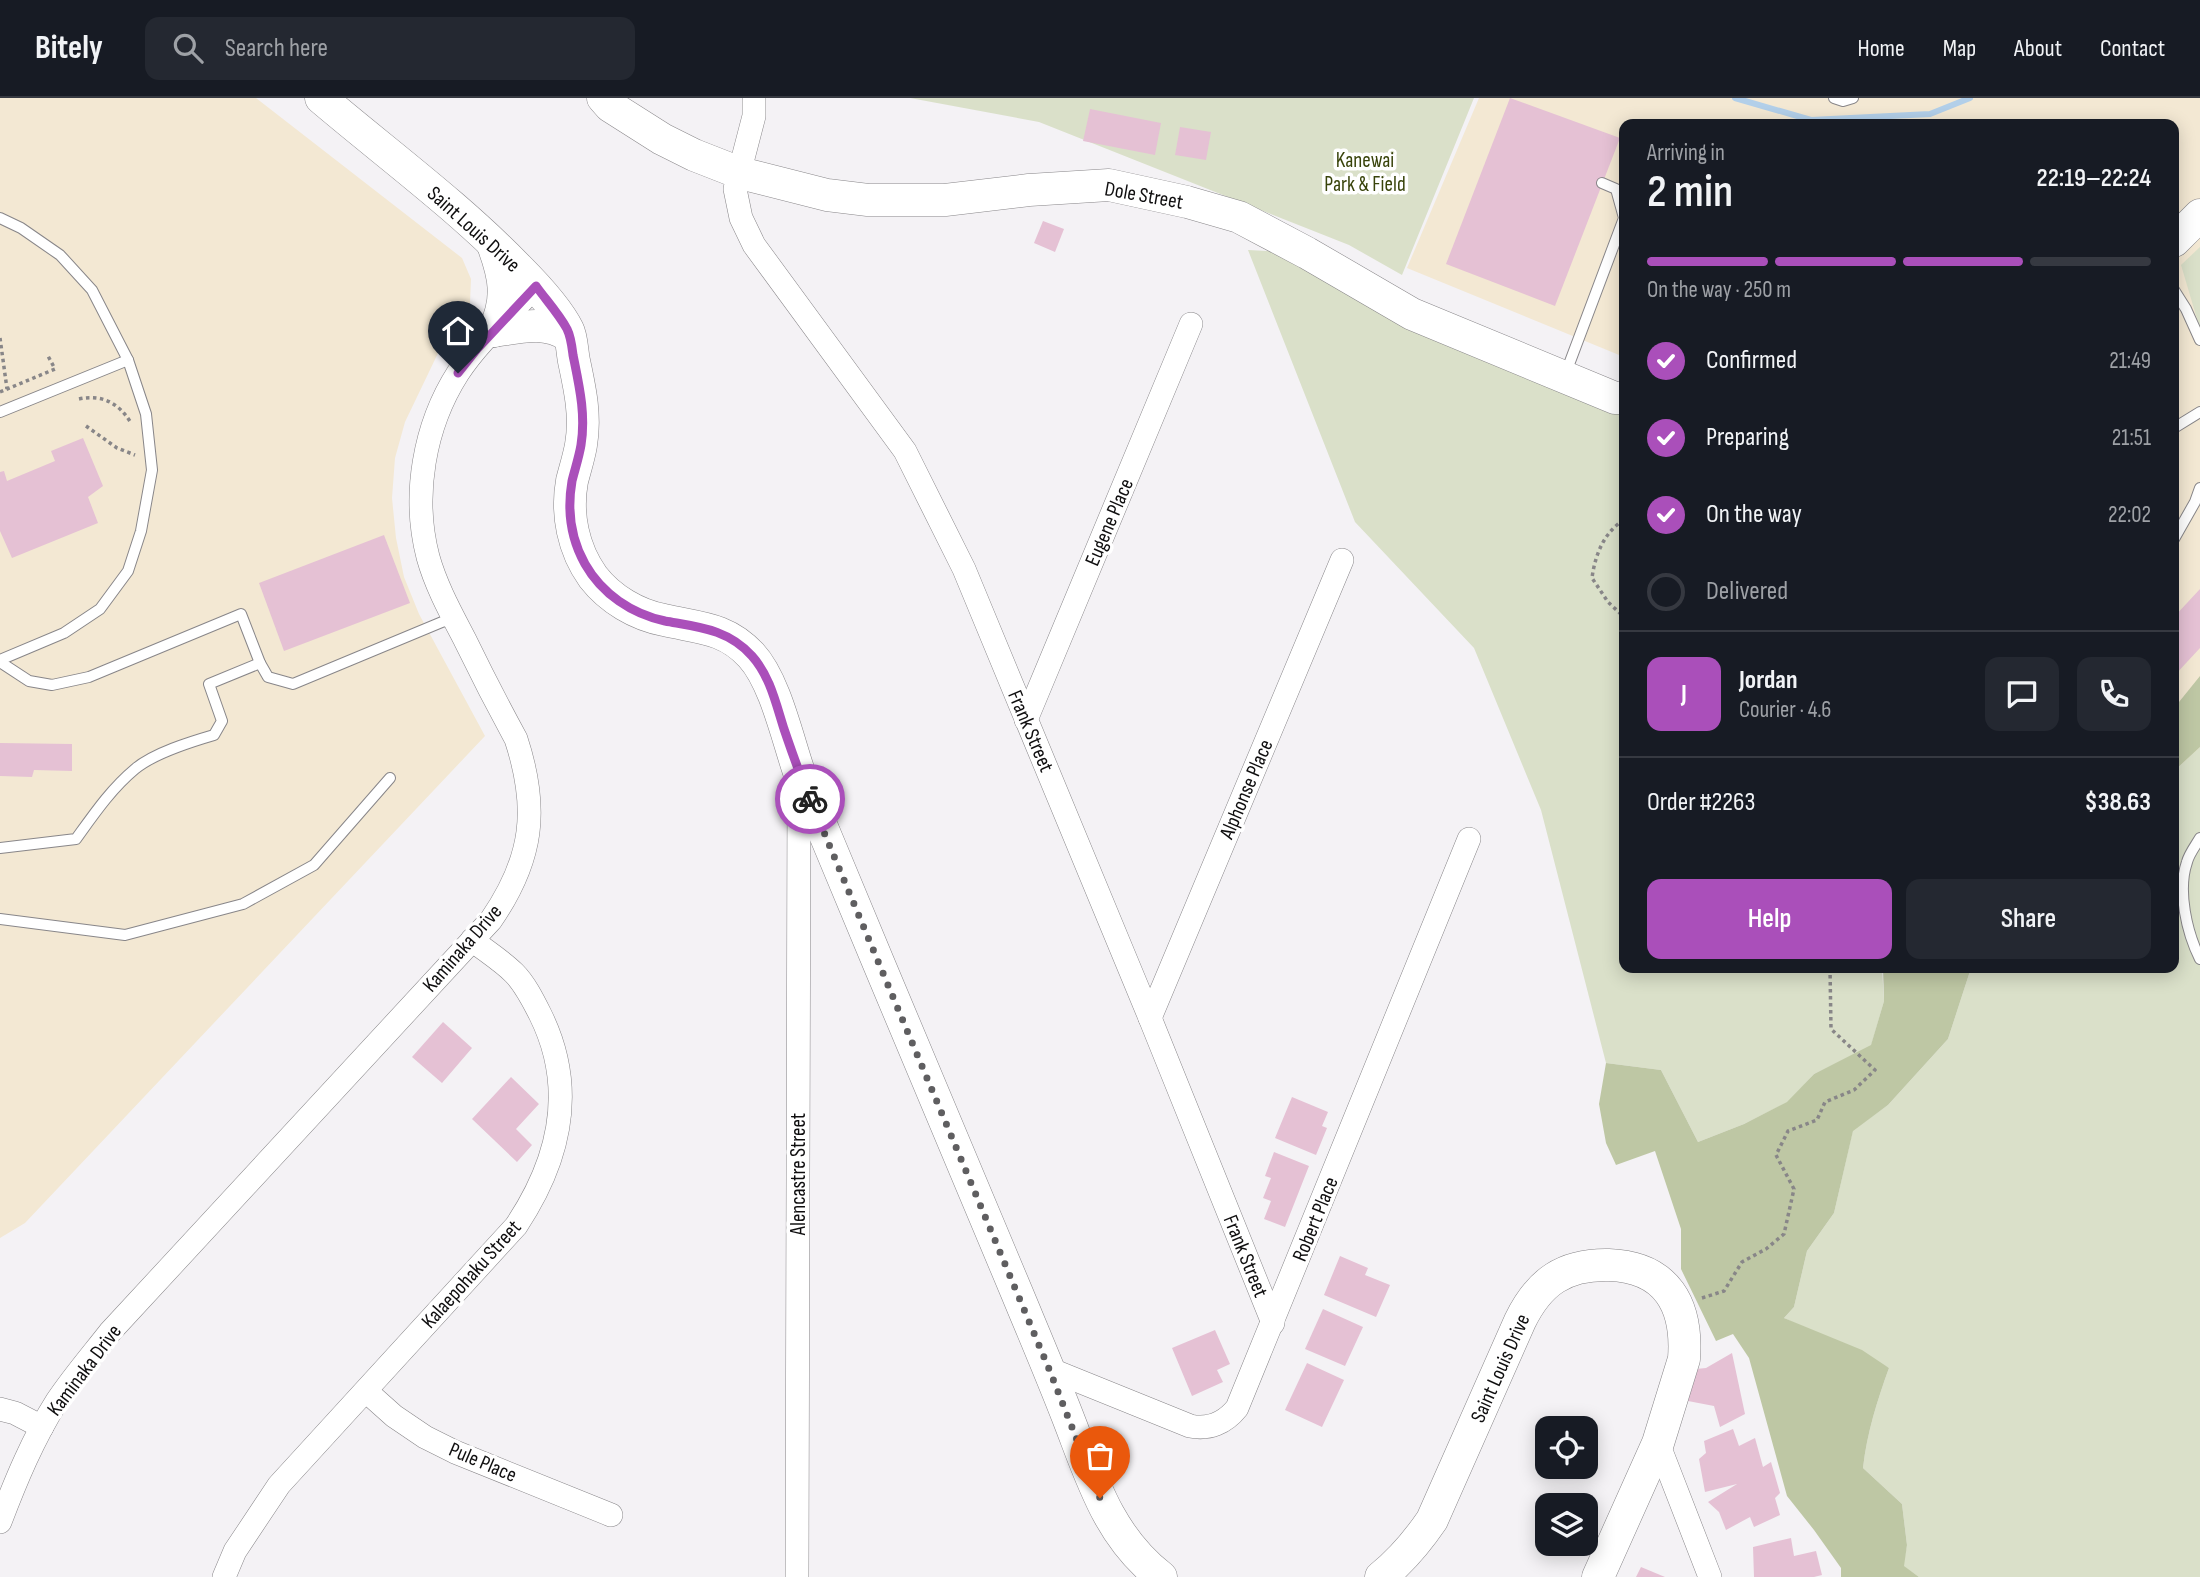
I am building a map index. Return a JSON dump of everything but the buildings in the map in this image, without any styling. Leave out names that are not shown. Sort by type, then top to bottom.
[{"type":"street","name":"Saint Louis Drive","points":[[321,98],[491,240],[536,286],[569,331],[581,390],[583,417],[581,445],[570,498],[570,515],[573,532],[585,563],[606,590],[633,610],[665,621],[719,632],[741,646],[759,666],[771,690],[799,772],[1049,1369],[1100,1498],[1112,1523],[1128,1546],[1146,1566],[1161,1577]]},
{"type":"street","name":"Dole Street","points":[[603,98],[610,106],[662,139],[694,155],[740,173],[814,193],[868,200],[945,200],[1029,190],[1109,185],[1187,202],[1239,217],[1412,314],[1564,378],[1619,398]]},
{"type":"street","name":"Frank Street","points":[[754,98],[754,116],[735,189],[737,204],[747,232],[905,451],[964,569],[1273,1323]]},
{"type":"street","points":[[2179,236],[2200,215]]},
{"type":"street","points":[[491,240],[504,281],[502,315],[494,331]]},
{"type":"street","name":"Kaminaka Drive","points":[[0,1522],[16,1479],[58,1399],[110,1332],[491,920],[507,898],[519,873],[530,819],[524,765],[516,739],[438,586],[428,555],[421,493],[431,430],[458,373],[536,286]]},
{"type":"street","name":"Eugene Place","points":[[1026,720],[1191,324]]},
{"type":"street","points":[[494,331],[529,325],[552,327],[569,336]]},
{"type":"street","name":"Alphonse Place","points":[[1150,1018],[1342,560]]},
{"type":"street","name":"Alencastre Street","points":[[797,1577],[799,772]]},
{"type":"street","name":"Robert Place","points":[[1049,1369],[1190,1426],[1210,1426],[1222,1422],[1237,1408],[1469,839]]},
{"type":"street","name":"Kalaepohaku Street","points":[[224,1577],[235,1551],[279,1485],[516,1226],[533,1201],[546,1174],[555,1145],[559,1085],[555,1055],[546,1026],[533,999],[516,974],[472,940]]},
{"type":"street","name":"Saint Louis Drive","points":[[1381,1577],[1398,1564],[1432,1520],[1532,1298],[1550,1280],[1572,1269],[1589,1266],[1633,1268],[1649,1273],[1665,1286],[1677,1306],[1685,1335],[1684,1359],[1658,1443],[1598,1577]]},
{"type":"street","name":"Pule Place","points":[[366,1391],[394,1416],[425,1437],[455,1452],[611,1515]]},
{"type":"street","points":[[0,1409],[15,1413],[42,1427]]},
{"type":"street","points":[[1658,1443],[1710,1577]]},
{"type":"lane","points":[[1834,98],[1843,102],[1853,98]]},
{"type":"lane","points":[[1602,183],[1616,190],[1619,200]]},
{"type":"lane","points":[[0,218],[21,228],[60,255],[92,290],[128,360],[146,414],[152,470],[141,531],[128,571],[100,609],[64,633],[0,661]]},
{"type":"lane","points":[[1564,378],[1619,231]]},
{"type":"lane","points":[[2179,298],[2200,340]]},
{"type":"lane","points":[[0,412],[128,360]]},
{"type":"lane","points":[[2179,425],[2200,412]]},
{"type":"lane","points":[[2179,531],[2200,488]]},
{"type":"lane","points":[[0,661],[29,681],[52,685],[89,677],[241,614],[268,677],[293,684],[454,619]]},
{"type":"lane","points":[[0,848],[76,839],[105,799],[137,767],[183,744],[214,735],[222,721],[209,684],[260,663]]},
{"type":"lane","points":[[0,919],[125,935],[243,904],[314,865],[390,778]]},
{"type":"lane","points":[[2200,838],[2187,862],[2184,902],[2190,935],[2200,959]]},
{"type":"path","points":[[0,338],[7,389]]},
{"type":"path","points":[[0,392],[55,369],[48,356]]},
{"type":"path","points":[[77,399],[95,397],[113,403],[126,415],[134,432]]},
{"type":"path","points":[[86,426],[117,448],[140,457]]},
{"type":"path","points":[[1619,523],[1612,527],[1595,557],[1591,578],[1619,612]]},
{"type":"path","points":[[1677,1306],[1724,1291],[1742,1262],[1766,1250],[1784,1234],[1794,1189],[1776,1155],[1788,1131],[1817,1120],[1825,1102],[1854,1090],[1874,1070],[1831,1029],[1830,973]]},
{"type":"shaded area","points":[[0,98],[256,98],[462,258],[471,279],[470,303],[440,349],[405,422],[395,458],[392,498],[404,577],[419,614],[485,736],[25,1223],[0,1238]]},
{"type":"shaded area","points":[[1479,98],[2200,98],[2200,753],[2179,766],[2179,119],[1619,119],[1619,355],[1407,268]]},
{"type":"green space","name":"Kanewai Park & Field","points":[[910,98],[1474,98],[1402,275],[1349,245],[1039,122]]},
{"type":"green space","points":[[2200,247],[2200,329],[2181,265]]},
{"type":"green space","points":[[1248,250],[1307,253],[1619,396],[1619,973],[1882,973],[1884,1001],[1871,1046],[1814,1074],[1788,1102],[1744,1124],[1698,1142],[1661,1070],[1606,1063],[1541,810],[1474,648],[1355,522]]},
{"type":"green space","points":[[2200,676],[2200,747],[2179,766],[2179,702]]},
{"type":"green space","points":[[2200,747],[2200,1577],[1919,1577],[1903,1566],[1907,1545],[1902,1504],[1863,1468],[1873,1417],[1889,1368],[1784,1318],[1794,1307],[1807,1251],[1834,1213],[1853,1130],[1888,1105],[1948,1039],[1969,973],[2179,973],[2179,766]]},
{"type":"green space","points":[[1883,973],[1969,973],[1948,1039],[1888,1105],[1853,1131],[1834,1213],[1807,1251],[1794,1307],[1784,1318],[1862,1350],[1889,1368],[1873,1417],[1863,1468],[1902,1504],[1907,1545],[1904,1566],[1919,1577],[1841,1577],[1841,1568],[1787,1496],[1749,1358],[1733,1334],[1716,1341],[1681,1269],[1681,1229],[1655,1151],[1616,1165],[1606,1143],[1599,1104],[1606,1063],[1661,1070],[1698,1142],[1744,1124],[1787,1102],[1814,1074],[1871,1045],[1884,1001]]},
{"type":"waterway","points":[[1735,98],[1808,119]]},
{"type":"waterway","points":[[1831,119],[1930,114],[1970,98]]},
{"type":"way so far","points":[[810,799],[1049,1369],[1100,1498]]},
{"type":"route","points":[[458,373],[536,286],[569,331],[581,390],[581,445],[572,481],[570,515],[578,548],[585,563],[594,578],[606,590],[633,610],[665,621],[706,627],[730,638],[751,655],[766,677],[810,799]]}]
